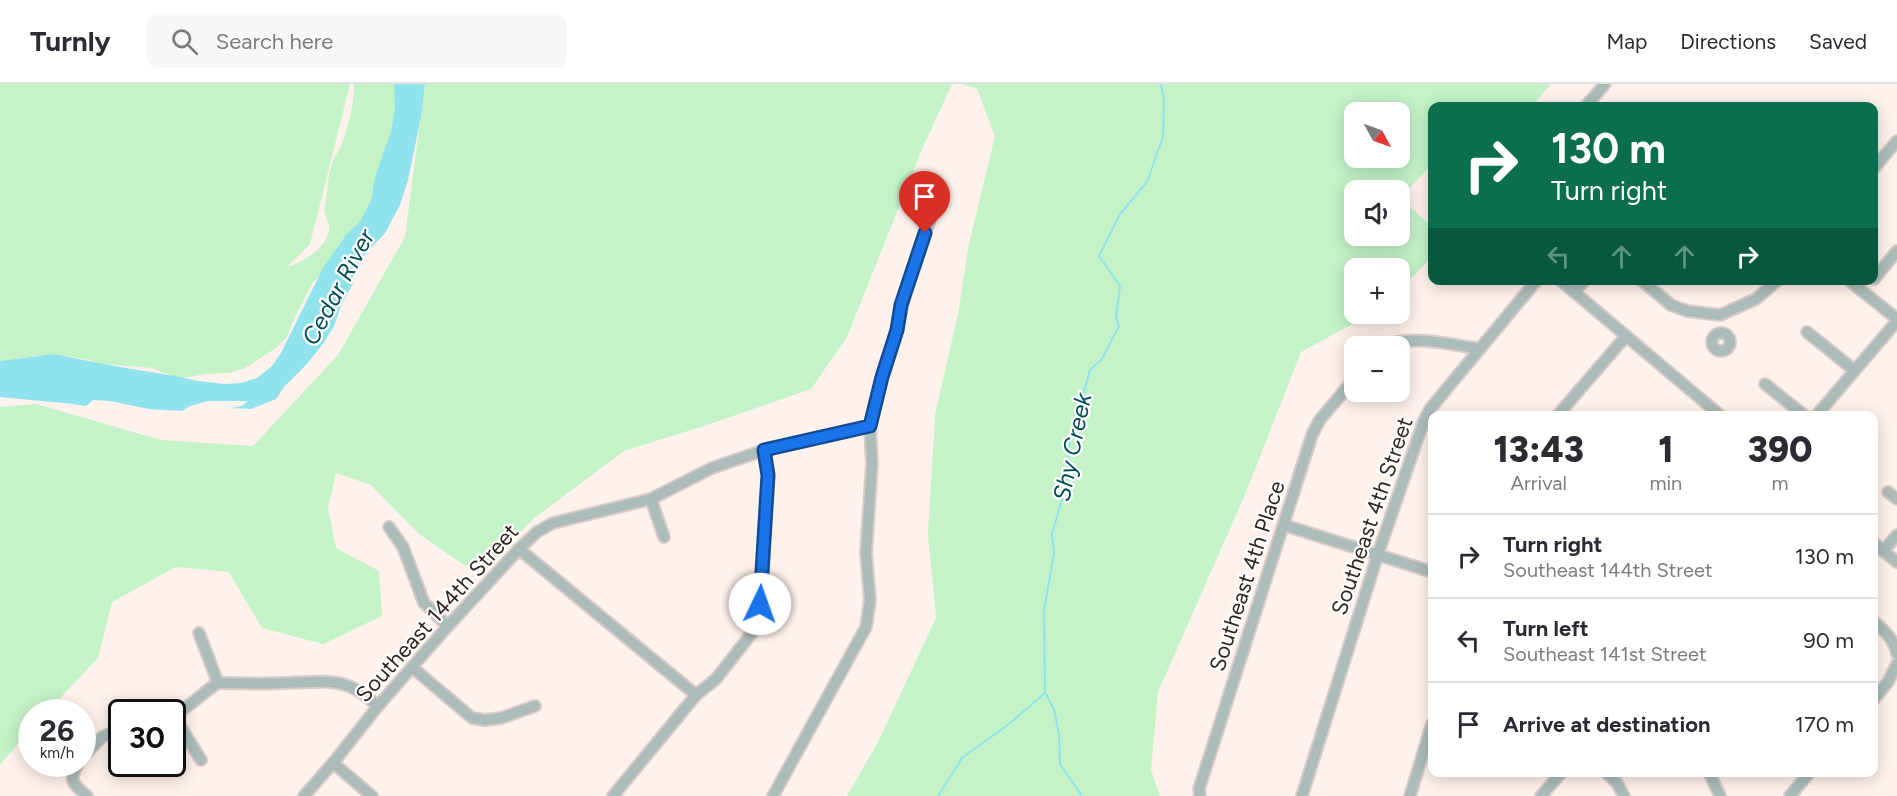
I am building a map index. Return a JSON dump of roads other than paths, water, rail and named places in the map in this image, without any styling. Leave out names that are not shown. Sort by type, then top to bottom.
[{"type":"street","points":[[1591,102],[1605,84]]},
{"type":"street","points":[[1878,163],[1897,141]]},
{"type":"street","points":[[773,796],[866,627],[870,600],[866,553],[872,464],[870,426],[897,330],[903,297],[938,196]]},
{"type":"street","points":[[1878,274],[1897,251]]},
{"type":"street","name":"Southeast 4th Street","points":[[1429,411],[1533,285]]},
{"type":"street","points":[[1569,285],[1715,411]]},
{"type":"street","points":[[1647,285],[1671,304],[1687,311],[1720,315],[1756,299],[1772,285]]},
{"type":"street","points":[[1820,411],[1897,320],[1855,285]]},
{"type":"street","points":[[1863,292],[1869,285]]},
{"type":"street","points":[[1720,315],[1720,333]]},
{"type":"street","points":[[1808,332],[1854,370]]},
{"type":"street","points":[[1561,411],[1626,336]]},
{"type":"street","points":[[1410,341],[1441,342],[1480,349]]},
{"type":"street","points":[[1766,384],[1799,411]]},
{"type":"street","name":"Southeast 4th Place","points":[[1200,796],[1198,789],[1312,435],[1319,421],[1344,391]]},
{"type":"street","name":"Southeast 4th Street","points":[[1302,796],[1378,554],[1428,413]]},
{"type":"street","name":"Southeast 144th Street","points":[[303,796],[448,626],[537,532],[553,523],[651,499],[712,468],[764,450],[870,426]]},
{"type":"street","points":[[613,796],[696,695],[716,679],[752,633],[760,604],[768,475],[764,450]]},
{"type":"street","points":[[651,499],[664,537]]},
{"type":"street","points":[[1284,525],[1428,571]]},
{"type":"street","points":[[389,526],[403,547],[424,603],[448,626]]},
{"type":"street","points":[[1883,551],[1897,535]]},
{"type":"street","points":[[1878,547],[1897,562]]},
{"type":"street","points":[[519,549],[696,695]]},
{"type":"street","points":[[1878,625],[1887,633],[1897,654]]},
{"type":"street","points":[[199,633],[218,683]]},
{"type":"street","points":[[1878,694],[1888,682],[1897,664]]},
{"type":"street","points":[[413,668],[471,718],[485,720],[501,718],[535,706]]},
{"type":"street","points":[[186,706],[218,683],[315,681],[351,687],[378,706]]},
{"type":"street","points":[[96,743],[108,735]]},
{"type":"street","points":[[186,736],[201,760]]},
{"type":"street","points":[[1410,796],[1428,737]]},
{"type":"street","points":[[333,763],[372,796]]},
{"type":"street","points":[[72,777],[73,784],[87,796]]},
{"type":"street","points":[[1541,796],[1558,777]]},
{"type":"street","points":[[1611,777],[1624,796]]},
{"type":"street","points":[[1711,777],[1720,796]]},
{"type":"street","points":[[1790,796],[1806,777]]},
{"type":"water","name":"Cedar River","points":[[394,84],[425,84],[421,117],[408,180],[400,205],[385,233],[353,271],[353,283],[334,326],[323,344],[276,399],[251,409],[231,408],[242,406],[248,401],[208,401],[182,411],[149,409],[110,401],[93,400],[86,406],[0,397],[0,361],[54,354],[198,381],[225,384],[241,383],[257,378],[272,366],[281,353],[323,268],[346,235],[359,223],[371,201],[375,177],[392,128],[395,107]]},
{"type":"waterway","name":"Shy Creek","points":[[938,796],[962,758],[1009,724],[1045,693],[1044,611],[1054,553],[1052,534],[1067,482],[1068,451],[1090,370],[1102,359],[1119,326],[1116,317],[1120,286],[1099,256],[1120,214],[1147,182],[1163,137],[1164,100],[1161,84]]},
{"type":"waterway","points":[[1046,694],[1054,710],[1059,734],[1060,764],[1082,796]]}]
